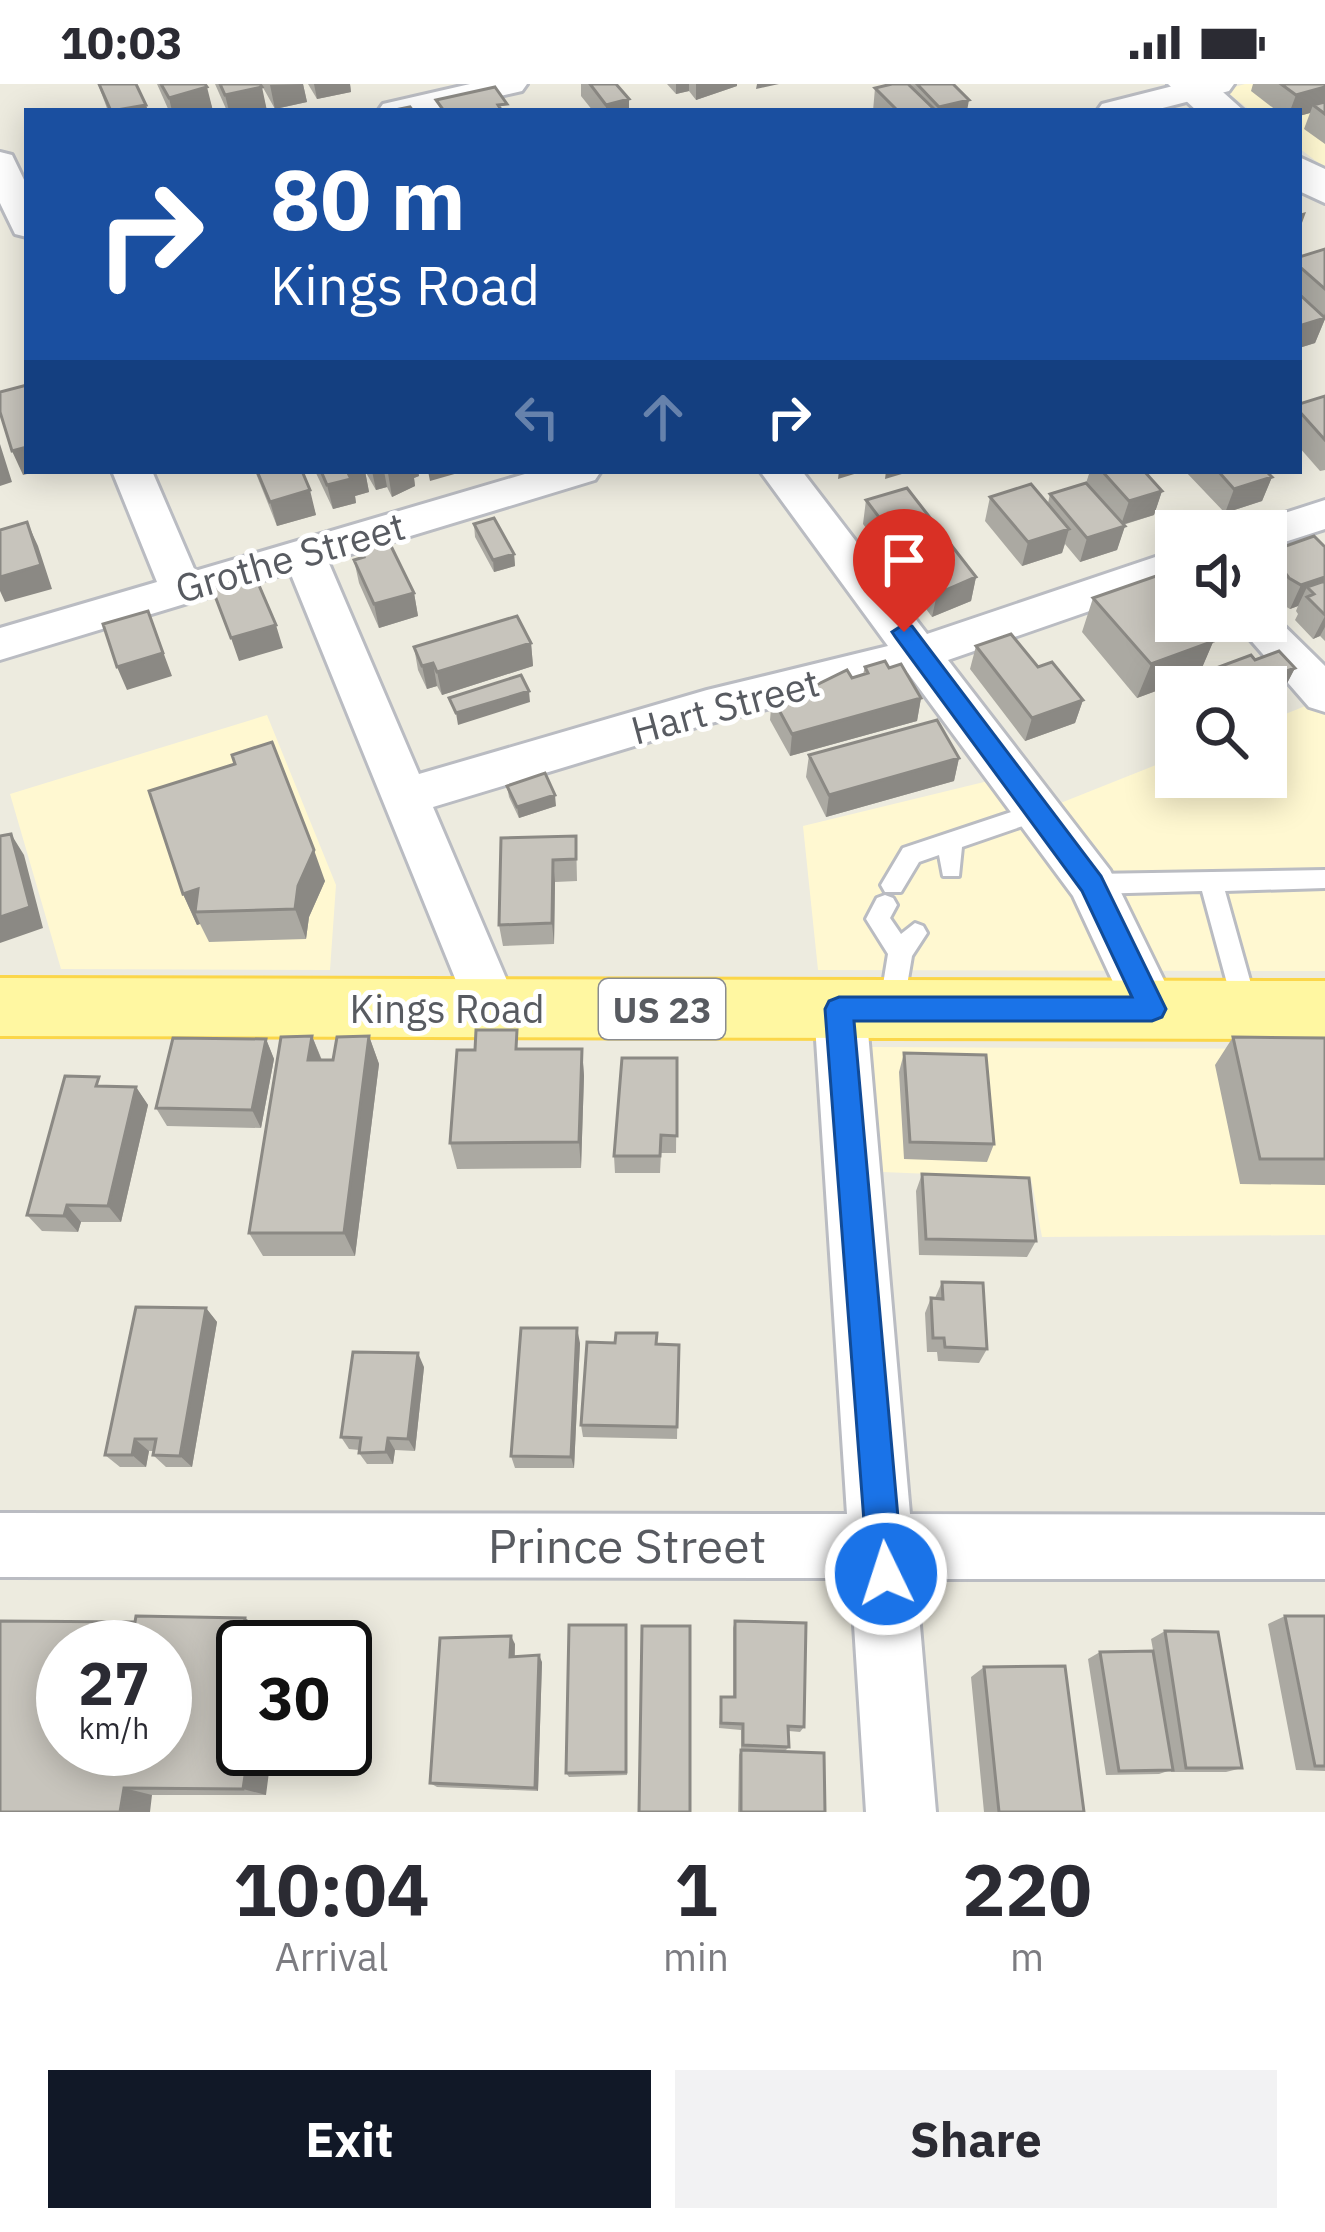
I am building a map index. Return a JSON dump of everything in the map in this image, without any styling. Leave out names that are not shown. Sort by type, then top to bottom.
[{"type":"main road","name":"Kings Road","points":[[0,1007],[493,1009],[886,976],[1152,1009],[1325,1010]]},
{"type":"street","points":[[407,108],[515,84],[538,108]]},
{"type":"street","points":[[1128,108],[1206,92]]},
{"type":"street","points":[[0,162],[17,205]]},
{"type":"street","points":[[133,474],[182,590]]},
{"type":"street","name":"Grothe Street","points":[[0,644],[570,474]]},
{"type":"street","points":[[782,474],[1092,884],[1152,1009]]},
{"type":"street","points":[[1287,527],[1325,514]]},
{"type":"street","points":[[304,554],[409,796],[493,1009]]},
{"type":"street","name":"Hart Street","points":[[409,796],[707,707],[920,653],[1155,572]]},
{"type":"street","points":[[1276,642],[1325,695]]},
{"type":"street","points":[[886,976],[884,1546],[901,1812]]},
{"type":"street","name":"Prince Street","points":[[0,1545],[1325,1546]]},
{"type":"lane","points":[[886,976],[878,919],[911,855],[951,856],[1038,812]]},
{"type":"lane","points":[[1092,884],[1325,880]]},
{"type":"lane","points":[[1212,884],[1246,1010]]},
{"type":"shaded area","points":[[1245,84],[1325,84],[1325,168],[1302,150],[1302,108],[1247,108],[1224,90]]},
{"type":"shaded area","points":[[1325,698],[1325,971],[818,970],[803,826],[1025,772],[1053,806],[1155,765],[1155,798],[1287,798],[1287,713]]},
{"type":"shaded area","points":[[267,715],[336,885],[330,970],[61,969],[10,794]]},
{"type":"shaded area","points":[[872,1047],[1325,1049],[1325,1235],[1042,1237],[1031,1178],[882,1172]]},
{"type":"building","points":[[99,84],[136,84],[146,105],[128,108],[110,108]]},
{"type":"building","points":[[161,84],[205,84],[207,87],[169,98]]},
{"type":"building","points":[[220,84],[260,84],[262,87],[225,95]]},
{"type":"building","points":[[590,84],[616,84],[629,99],[606,105]]},
{"type":"building","points":[[908,84],[933,108],[895,108],[875,88]]},
{"type":"building","points":[[917,84],[953,84],[969,100],[939,107]]},
{"type":"building","points":[[1281,84],[1325,84],[1325,87],[1296,95]]},
{"type":"building","points":[[495,87],[507,104],[442,108],[436,100]]},
{"type":"building","points":[[1325,249],[1325,289],[1302,269],[1302,256]]},
{"type":"building","points":[[1302,297],[1325,318],[1302,325]]},
{"type":"building","points":[[24,386],[24,448],[12,451],[0,412],[0,392]]},
{"type":"building","points":[[1325,396],[1325,440],[1302,414],[1302,403]]},
{"type":"building","points":[[258,474],[303,474],[310,490],[270,502]]},
{"type":"building","points":[[322,474],[348,474],[351,479],[327,485]]},
{"type":"building","points":[[1105,474],[1147,474],[1162,491],[1129,501]]},
{"type":"building","points":[[1221,474],[1272,477],[1234,489]]},
{"type":"building","points":[[1086,483],[1125,526],[1087,538],[1050,494]]},
{"type":"building","points":[[1031,484],[1069,529],[1028,542],[990,497]]},
{"type":"building","points":[[907,488],[976,577],[937,594],[866,500]]},
{"type":"building","points":[[494,518],[514,554],[493,560],[474,524]]},
{"type":"building","points":[[27,522],[41,565],[0,577],[0,530]]},
{"type":"building","points":[[1314,536],[1325,547],[1325,577],[1301,585],[1289,578],[1287,546]]},
{"type":"building","points":[[389,542],[414,593],[374,604],[354,560],[364,557],[361,550]]},
{"type":"building","points":[[255,576],[276,625],[231,638],[212,588]]},
{"type":"building","points":[[1155,576],[1155,642],[1211,642],[1151,664],[1093,598]]},
{"type":"building","points":[[1325,581],[1325,615],[1307,597],[1314,594],[1307,587]]},
{"type":"building","points":[[148,611],[163,653],[117,667],[103,624]]},
{"type":"building","points":[[517,616],[531,643],[437,672],[433,663],[422,666],[414,647]]},
{"type":"building","points":[[1011,634],[1038,667],[1052,662],[1083,700],[1032,718],[976,646]]},
{"type":"building","points":[[1279,651],[1295,668],[1221,666],[1251,655],[1255,660]]},
{"type":"building","points":[[885,661],[889,668],[901,664],[921,698],[792,734],[772,697],[806,682],[810,688],[847,670],[852,678],[868,673],[865,667]]},
{"type":"building","points":[[521,675],[529,691],[456,713],[449,698]]},
{"type":"building","points":[[937,720],[959,758],[829,795],[809,755]]},
{"type":"building","points":[[272,742],[314,850],[298,886],[295,909],[195,912],[198,889],[183,894],[149,791],[235,764],[232,755]]},
{"type":"building","points":[[545,773],[555,795],[517,807],[507,786]]},
{"type":"building","points":[[11,834],[30,907],[0,917],[0,836]]},
{"type":"building","points":[[576,836],[576,859],[553,860],[552,923],[499,925],[501,838]]},
{"type":"building","points":[[476,1030],[517,1030],[516,1049],[582,1049],[579,1142],[450,1143],[457,1050],[475,1050]]},
{"type":"building","points":[[312,1036],[308,1060],[333,1060],[337,1037],[369,1036],[344,1233],[249,1233],[281,1037]]},
{"type":"building","points":[[1233,1037],[1325,1038],[1325,1159],[1260,1159]]},
{"type":"building","points":[[173,1038],[266,1039],[252,1110],[156,1108]]},
{"type":"building","points":[[904,1053],[986,1055],[994,1144],[910,1142]]},
{"type":"building","points":[[622,1058],[677,1058],[677,1136],[661,1135],[660,1156],[614,1156]]},
{"type":"building","points":[[65,1076],[99,1077],[96,1086],[136,1087],[108,1206],[67,1205],[64,1216],[27,1215]]},
{"type":"building","points":[[922,1174],[1029,1178],[1036,1241],[926,1239]]},
{"type":"building","points":[[942,1282],[983,1283],[987,1349],[945,1347],[944,1338],[933,1338],[931,1298],[943,1299]]},
{"type":"building","points":[[136,1307],[206,1308],[180,1456],[153,1455],[156,1439],[135,1439],[132,1455],[105,1455]]},
{"type":"building","points":[[521,1328],[577,1328],[571,1457],[511,1456]]},
{"type":"building","points":[[616,1333],[657,1333],[656,1344],[679,1345],[677,1427],[581,1425],[587,1342],[615,1343]]},
{"type":"building","points":[[353,1352],[418,1353],[408,1439],[388,1438],[386,1452],[359,1453],[361,1438],[341,1437]]},
{"type":"building","points":[[136,1616],[245,1618],[216,1620],[216,1776],[245,1776],[243,1789],[124,1788],[120,1812],[0,1812],[0,1621],[36,1621],[36,1776],[192,1776],[192,1620],[135,1620]]},
{"type":"building","points":[[1285,1616],[1325,1616],[1325,1766],[1315,1766]]},
{"type":"building","points":[[735,1621],[806,1623],[804,1727],[788,1726],[789,1747],[743,1745],[743,1724],[721,1723],[721,1697],[735,1697]]},
{"type":"building","points":[[569,1625],[626,1625],[626,1772],[566,1773]]},
{"type":"building","points":[[642,1626],[690,1626],[690,1812],[639,1812]]},
{"type":"building","points":[[1165,1631],[1218,1632],[1242,1768],[1186,1768]]},
{"type":"building","points":[[511,1636],[510,1657],[539,1655],[535,1788],[430,1783],[440,1638]]},
{"type":"building","points":[[1153,1651],[1173,1770],[1119,1771],[1100,1652]]},
{"type":"building","points":[[1065,1666],[1084,1812],[999,1812],[984,1667]]},
{"type":"building","points":[[741,1750],[824,1753],[825,1812],[741,1812]]},
{"type":"route","points":[[886,1574],[839,1009],[1152,1009],[1092,884],[904,632]]}]
